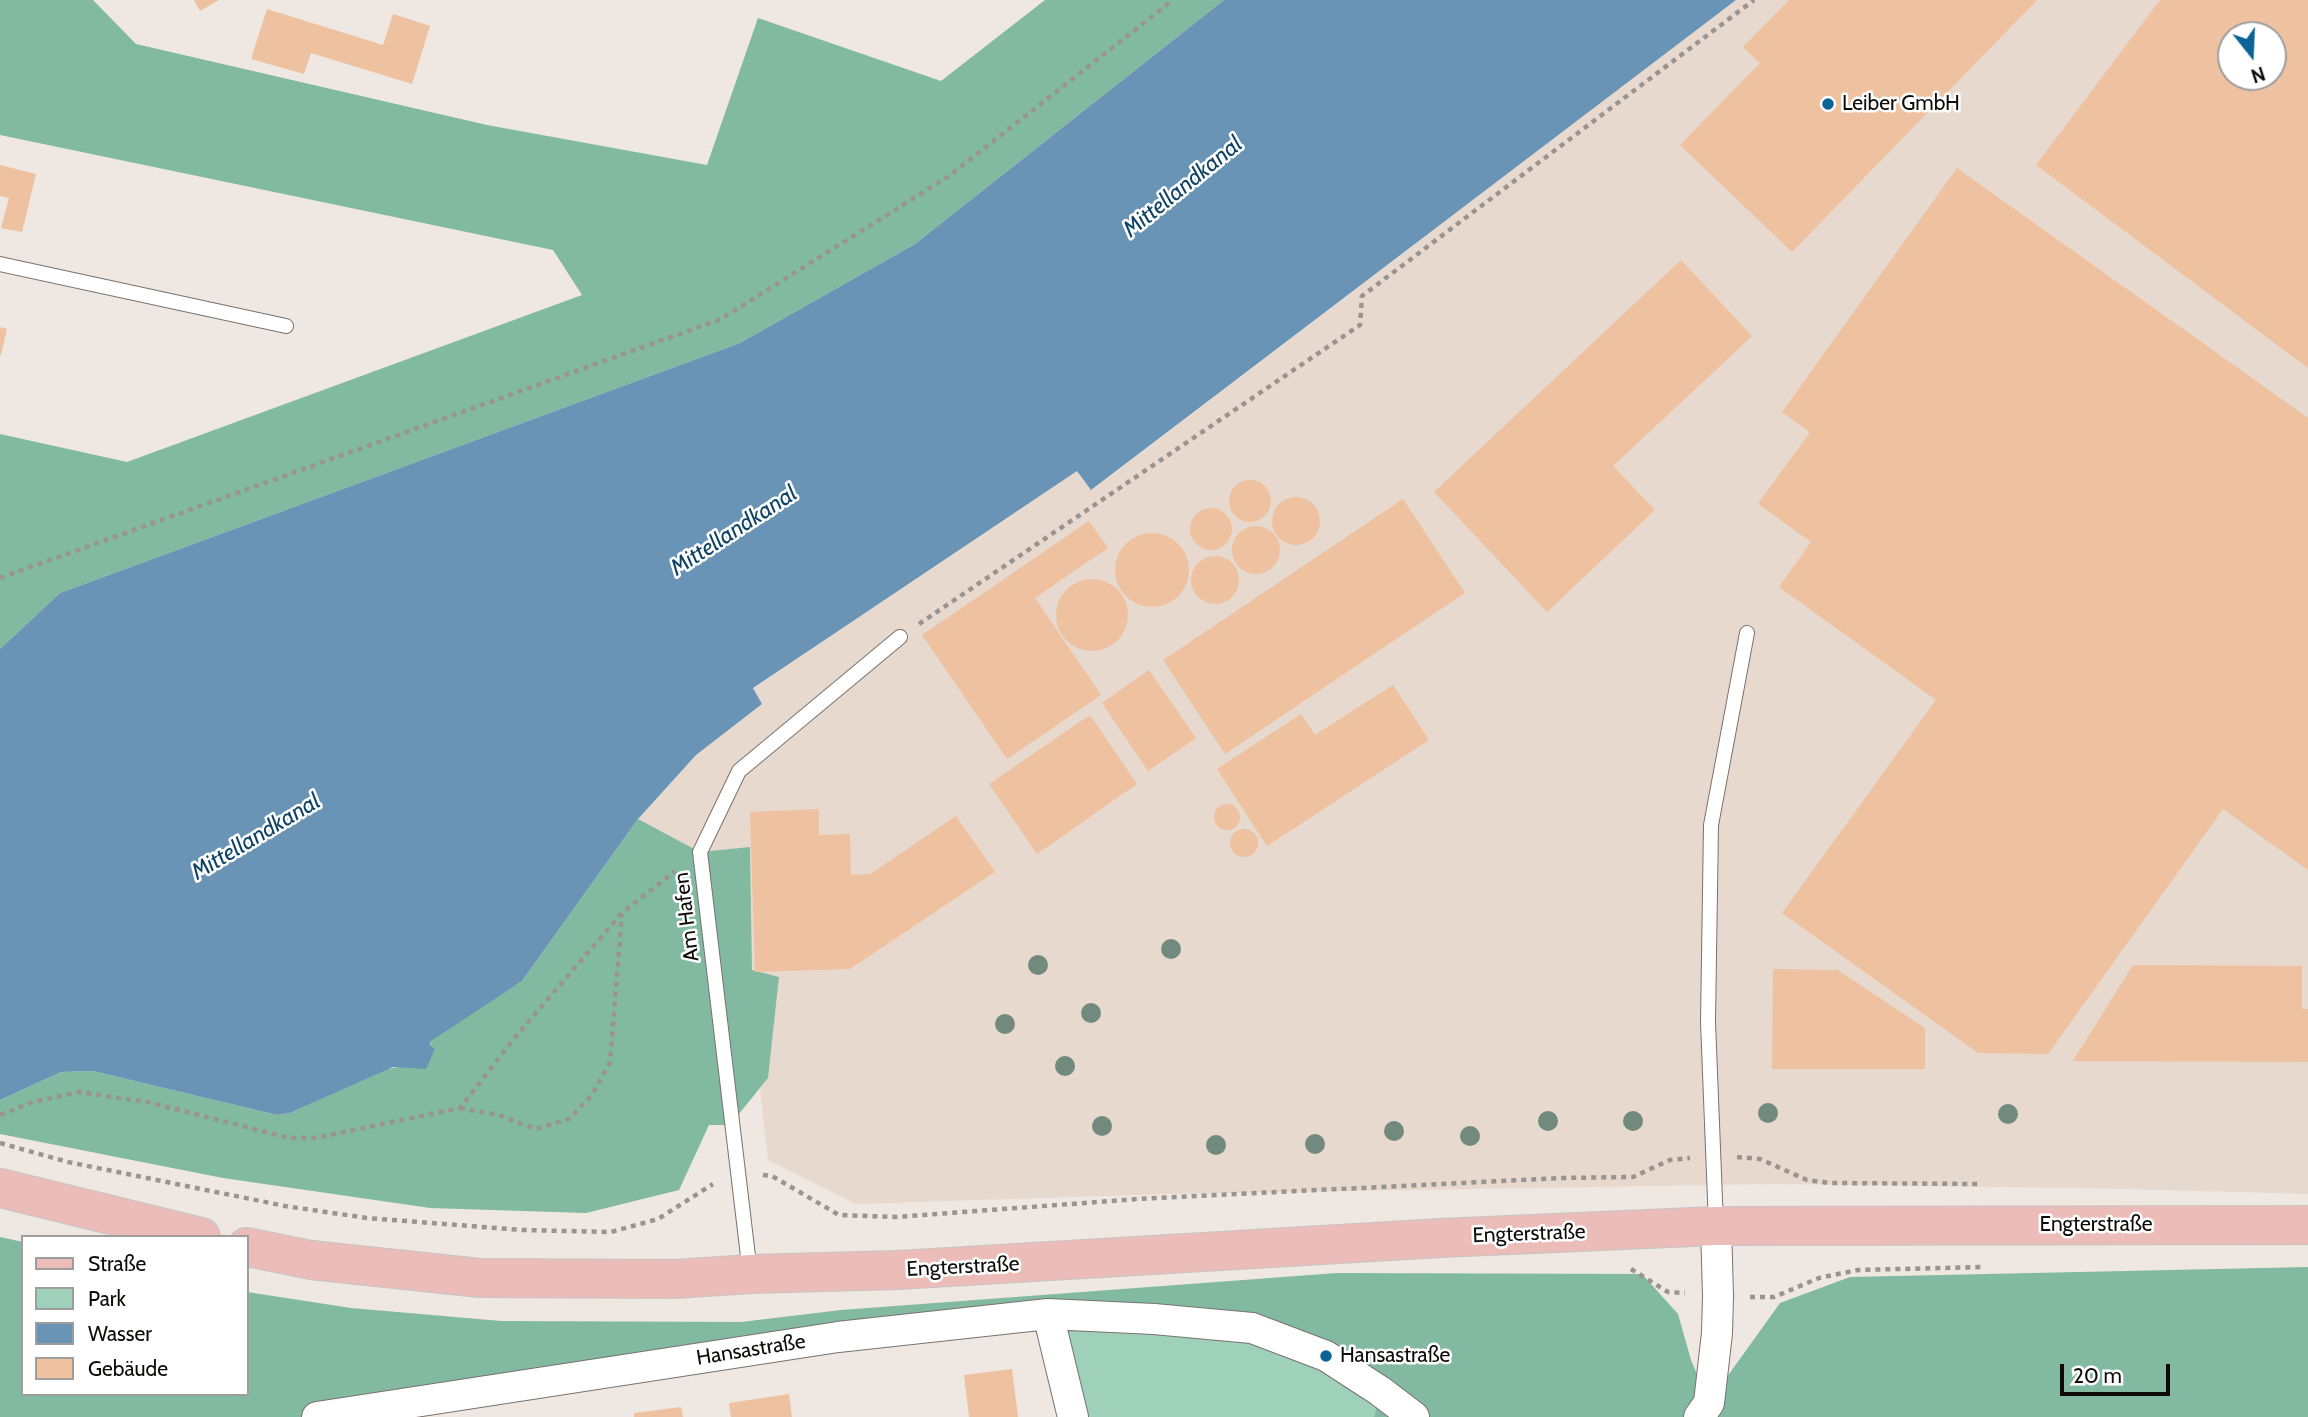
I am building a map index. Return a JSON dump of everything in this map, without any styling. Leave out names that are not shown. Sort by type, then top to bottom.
[{"type":"main road","points":[[0,1188],[193,1235]]},
{"type":"main road","name":"Engterstraße","points":[[248,1247],[311,1259],[480,1278],[675,1279],[898,1270],[1441,1238],[1716,1226],[2308,1225]]},
{"type":"street","points":[[1699,1417],[1709,1403],[1717,1333],[1716,1226]]},
{"type":"street","points":[[1048,1314],[1073,1417]]},
{"type":"street","name":"Hansastraße","points":[[317,1417],[838,1336],[1048,1314],[1154,1319],[1252,1328],[1326,1356],[1414,1417]]},
{"type":"lane","points":[[0,264],[286,326]]},
{"type":"lane","points":[[1716,1226],[1709,1022],[1711,825],[1747,633]]},
{"type":"lane","name":"Am Hafen","points":[[751,1274],[700,852],[739,771],[900,637]]},
{"type":"path","points":[[0,578],[721,319],[949,176],[1172,0]]},
{"type":"path","points":[[900,637],[1360,325],[1362,296],[1754,0]]},
{"type":"path","points":[[460,1108],[517,1035],[622,913],[700,852]]},
{"type":"path","points":[[0,1115],[33,1102],[79,1092],[148,1102],[290,1138],[315,1138],[460,1108],[498,1115],[536,1129],[569,1119],[592,1095],[610,1062],[622,913]]},
{"type":"path","points":[[0,1143],[68,1162],[285,1206],[367,1219],[522,1230],[598,1232],[611,1232],[657,1219],[712,1184],[740,1175],[772,1176],[839,1215],[897,1217],[1137,1199],[1561,1178],[1633,1177],[1670,1160],[1713,1156],[1760,1158],[1807,1180],[1992,1184]]},
{"type":"path","points":[[1718,1296],[1774,1297],[1819,1279],[1858,1270],[1994,1266]]},
{"type":"shaded area","points":[[1736,0],[2308,0],[2308,1194],[1772,1184],[1167,1194],[856,1204],[768,1160],[760,1089],[768,1078],[779,977],[752,971],[750,848],[700,852],[638,819],[696,755],[762,704],[753,688],[1077,471],[1092,490]]},
{"type":"green space","points":[[0,0],[93,0],[136,44],[487,125],[707,165],[758,18],[941,81],[1045,0],[1224,0],[915,244],[740,343],[60,593],[0,649],[0,434],[127,462],[582,295],[553,250],[0,135]]},
{"type":"green space","points":[[638,819],[700,852],[750,847],[752,970],[779,977],[768,1078],[730,1125],[709,1125],[679,1190],[586,1213],[430,1208],[223,1178],[0,1134],[0,1100],[61,1072],[93,1071],[277,1115],[290,1113],[387,1069],[399,1067],[431,1045],[431,1041],[442,1032],[522,981]]},
{"type":"green space","points":[[0,1237],[21,1242],[21,1396],[248,1396],[248,1292],[351,1308],[501,1321],[741,1322],[841,1310],[1337,1273],[1642,1274],[1678,1314],[1691,1360],[1709,1402],[1780,1303],[1850,1277],[2308,1267],[2308,1417],[1374,1417],[1380,1391],[1317,1352],[1048,1314],[327,1417],[0,1417]]},
{"type":"green space","points":[[1048,1314],[1252,1328],[1380,1391],[1374,1417],[1073,1417]]},
{"type":"water","name":"Mittellandkanal","points":[[1224,0],[1736,0],[1091,490],[1077,471],[753,688],[762,704],[696,755],[638,819],[522,981],[431,1041],[430,1045],[435,1049],[426,1069],[393,1067],[290,1113],[277,1115],[93,1071],[61,1072],[0,1100],[0,649],[60,593],[740,343],[915,244]]},
{"type":"building","points":[[194,0],[219,0],[200,11]]},
{"type":"building","name":"Leiber GmbH","points":[[1789,0],[2037,0],[1792,252],[1680,145],[1760,63],[1743,47]]},
{"type":"building","points":[[2160,0],[2308,0],[2308,368],[2036,165]]},
{"type":"building","points":[[267,9],[383,45],[393,14],[430,26],[412,84],[311,53],[304,74],[251,59]]},
{"type":"building","points":[[0,165],[36,174],[22,232],[1,228],[9,198],[0,196]]},
{"type":"building","points":[[1957,168],[2308,418],[2308,870],[2223,809],[2048,1054],[1978,1053],[1782,913],[1936,700],[1779,587],[1811,542],[1758,504],[1810,432],[1782,412]]},
{"type":"building","points":[[1681,260],[1752,336],[1613,466],[1655,510],[1547,612],[1434,492]]},
{"type":"building","points":[[0,327],[7,329],[1,355],[0,355]]},
{"type":"building","points":[[1250,480],[1265,486],[1271,501],[1265,516],[1250,522],[1235,516],[1229,501],[1235,486]]},
{"type":"building","points":[[1296,497],[1313,504],[1320,521],[1313,538],[1296,545],[1279,538],[1272,521],[1279,504]]},
{"type":"building","points":[[1403,499],[1465,593],[1225,754],[1163,660]]},
{"type":"building","points":[[1211,508],[1226,514],[1232,529],[1226,544],[1211,550],[1196,544],[1190,529],[1196,514]]},
{"type":"building","points":[[1089,521],[1108,548],[1035,598],[1101,695],[1007,759],[922,635]]},
{"type":"building","points":[[1256,526],[1273,533],[1280,550],[1273,567],[1256,574],[1239,567],[1232,550],[1239,533]]},
{"type":"building","points":[[1152,533],[1173,539],[1183,549],[1189,570],[1183,591],[1173,601],[1152,607],[1131,601],[1121,591],[1115,570],[1121,549],[1131,539]]},
{"type":"building","points":[[1215,556],[1224,557],[1232,563],[1238,571],[1238,589],[1232,597],[1224,603],[1215,604],[1206,603],[1198,597],[1192,589],[1191,580],[1192,571],[1198,563],[1206,557]]},
{"type":"building","points":[[1092,579],[1106,582],[1118,589],[1125,601],[1128,615],[1125,629],[1118,641],[1106,648],[1092,651],[1078,648],[1066,641],[1059,629],[1056,615],[1059,601],[1066,589],[1078,582]]},
{"type":"building","points":[[1149,670],[1196,738],[1148,771],[1102,703]]},
{"type":"building","points":[[1393,685],[1429,740],[1267,846],[1217,769],[1301,714],[1315,735]]},
{"type":"building","points":[[1090,715],[1137,784],[1037,854],[989,784]]},
{"type":"building","points":[[1227,804],[1236,808],[1240,817],[1236,826],[1227,830],[1218,826],[1214,817],[1218,808]]},
{"type":"building","points":[[819,809],[819,835],[850,834],[851,875],[870,874],[956,816],[995,872],[850,969],[755,972],[750,812]]},
{"type":"building","points":[[1244,829],[1254,833],[1258,843],[1254,853],[1244,857],[1234,853],[1230,843],[1234,833]]},
{"type":"building","points":[[2133,965],[2302,966],[2302,1009],[2308,1009],[2308,1062],[2073,1061]]},
{"type":"building","points":[[1773,969],[1838,970],[1925,1028],[1925,1069],[1772,1069]]},
{"type":"building","points":[[1012,1369],[1018,1417],[969,1417],[964,1375]]},
{"type":"building","points":[[789,1394],[792,1417],[731,1417],[729,1403]]},
{"type":"building","points":[[681,1407],[683,1417],[634,1417],[634,1413]]},
{"type":"place","name":"Leiber GmbH","points":[[1828,104]]},
{"type":"place","name":"Hansastraße","points":[[1326,1356]]}]
